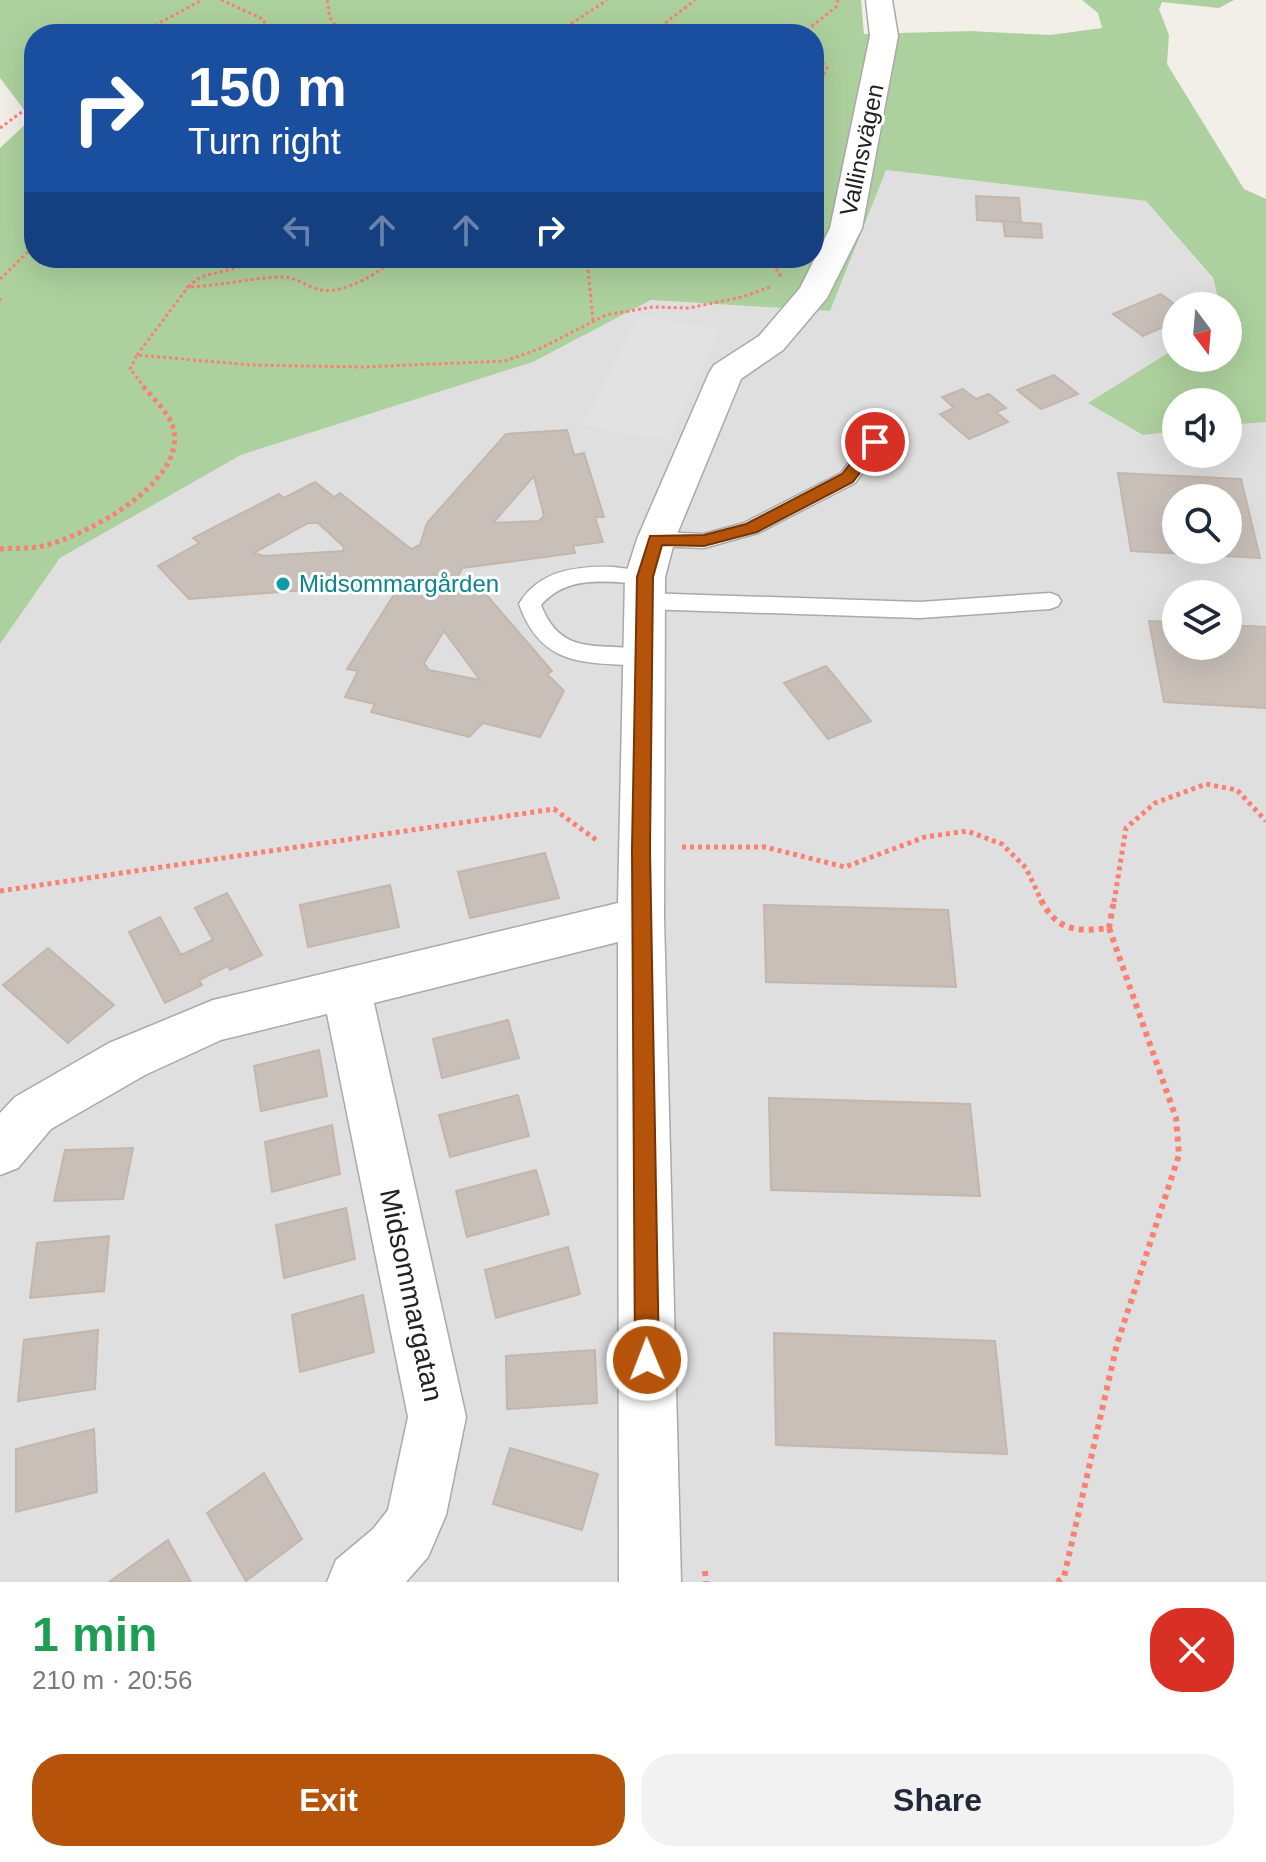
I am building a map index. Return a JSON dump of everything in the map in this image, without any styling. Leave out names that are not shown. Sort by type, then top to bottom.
[{"type":"street","name":"Vallinsvägen","points":[[650,1582],[641,917],[643,658],[648,572],[726,373],[771,343],[815,291],[846,228],[884,36],[879,0]]},
{"type":"street","points":[[0,1151],[33,1113],[127,1059],[213,1021],[641,917]]},
{"type":"street","name":"Midsommargatan","points":[[346,987],[437,1417],[427,1472],[410,1530],[377,1567],[358,1582]]},
{"type":"lane","points":[[648,572],[704,541],[751,528],[848,478],[875,442]]},
{"type":"lane","points":[[643,658],[567,651],[549,640],[534,623],[530,604],[540,589],[555,580],[589,574],[648,572],[920,610],[1050,601]]},
{"type":"path","points":[[158,24],[202,0]]},
{"type":"path","points":[[221,0],[263,19],[265,24]]},
{"type":"path","points":[[327,0],[332,24]]},
{"type":"path","points":[[571,24],[607,0]]},
{"type":"path","points":[[664,24],[695,0]]},
{"type":"path","points":[[815,24],[836,7],[838,0]]},
{"type":"path","points":[[0,128],[24,110]]},
{"type":"path","points":[[0,279],[24,256]]},
{"type":"path","points":[[0,549],[44,546],[94,528],[162,475],[173,454],[174,429],[130,369],[188,287],[200,277],[236,268]]},
{"type":"path","points":[[188,287],[223,286],[284,276],[324,291],[347,286],[383,268]]},
{"type":"path","points":[[588,268],[593,321]]},
{"type":"path","points":[[137,355],[251,365],[377,367],[505,361],[541,348],[606,315],[653,307],[689,308],[769,288],[783,281],[776,268]]},
{"type":"path","points":[[1062,1580],[1117,1344],[1179,1155],[1176,1118],[1109,928]]},
{"type":"shaded area","points":[[885,170],[1146,201],[1213,279],[1216,292],[1162,292],[1162,372],[1167,372],[1143,434],[1162,432],[1162,468],[1242,468],[1242,424],[1266,422],[1266,1582],[0,1582],[0,644],[60,558],[241,455],[533,362],[651,300],[830,311]]},
{"type":"shaded area","points":[[638,316],[719,330],[669,441],[583,425]]},
{"type":"green space","points":[[0,0],[861,0],[864,34],[971,31],[1050,35],[1102,28],[1098,13],[1082,0],[1234,0],[1219,8],[1162,2],[1159,9],[1169,35],[1167,64],[1244,189],[1266,199],[1266,422],[1242,424],[1242,388],[1162,388],[1162,433],[1143,435],[1088,403],[1162,357],[1162,372],[1242,372],[1242,292],[1216,292],[1213,278],[1146,201],[886,170],[830,311],[651,300],[533,362],[241,455],[60,558],[0,644],[0,148],[24,126],[24,268],[824,268],[824,24],[24,24],[24,110],[0,78]]},
{"type":"building","points":[[976,196],[1019,198],[1021,223],[977,220]]},
{"type":"building","points":[[1003,221],[1041,224],[1042,238],[1005,236]]},
{"type":"building","points":[[1162,295],[1162,327],[1143,336],[1113,314]]},
{"type":"building","points":[[1054,375],[1078,394],[1041,409],[1017,390]]},
{"type":"building","points":[[963,389],[976,399],[989,394],[1006,408],[996,412],[1008,422],[969,439],[940,414],[954,408],[942,397]]},
{"type":"building","name":"Midsommargården","points":[[567,430],[574,455],[584,453],[604,517],[595,517],[603,542],[573,546],[575,553],[462,568],[458,577],[450,581],[459,592],[478,585],[552,671],[547,674],[564,691],[540,737],[483,723],[469,737],[371,712],[375,704],[345,697],[358,671],[347,669],[400,585],[396,583],[189,599],[158,566],[199,543],[193,538],[279,494],[284,498],[315,482],[334,497],[340,493],[411,549],[420,545],[427,523],[506,434]],"holes":[[[534,476],[544,516],[539,521],[493,523]],[[308,523],[318,523],[344,547],[343,551],[264,556],[254,553]],[[444,631],[480,680],[429,670],[424,663]]]},
{"type":"building","points":[[1118,473],[1241,479],[1260,558],[1242,557],[1242,484],[1162,484],[1162,553],[1131,551]]},
{"type":"building","points":[[1149,621],[1162,621],[1162,660],[1242,660],[1242,626],[1266,627],[1266,708],[1164,702]]},
{"type":"building","points":[[826,666],[871,721],[828,739],[784,683]]},
{"type":"building","points":[[545,853],[559,898],[470,918],[458,872]]},
{"type":"building","points":[[390,885],[399,927],[308,947],[300,905]]},
{"type":"building","points":[[227,893],[262,955],[199,980],[202,985],[165,1003],[129,932],[160,917],[181,955],[213,940],[195,908]]},
{"type":"building","points":[[764,905],[948,910],[956,987],[766,982]]},
{"type":"building","points":[[48,948],[114,1005],[68,1043],[3,985]]},
{"type":"building","points":[[508,1020],[519,1058],[442,1078],[433,1039]]},
{"type":"building","points":[[319,1050],[327,1096],[261,1111],[254,1066]]},
{"type":"building","points":[[518,1095],[529,1136],[450,1157],[439,1115]]},
{"type":"building","points":[[769,1098],[970,1104],[980,1196],[771,1190]]},
{"type":"building","points":[[332,1125],[340,1174],[272,1192],[265,1142]]},
{"type":"building","points":[[133,1148],[123,1199],[54,1201],[65,1150]]},
{"type":"building","points":[[536,1170],[549,1214],[467,1237],[456,1191]]},
{"type":"building","points":[[346,1208],[355,1259],[284,1278],[276,1225]]},
{"type":"building","points":[[109,1236],[104,1291],[30,1298],[37,1243]]},
{"type":"building","points":[[568,1247],[580,1294],[496,1318],[485,1270]]},
{"type":"building","points":[[363,1295],[374,1352],[300,1372],[292,1315]]},
{"type":"building","points":[[98,1330],[95,1389],[18,1401],[24,1340]]},
{"type":"building","points":[[774,1333],[995,1341],[1007,1454],[776,1445]]},
{"type":"building","points":[[595,1350],[597,1403],[507,1409],[506,1356]]},
{"type":"building","points":[[94,1429],[97,1492],[16,1512],[16,1449]]},
{"type":"building","points":[[510,1448],[598,1474],[582,1530],[493,1504]]},
{"type":"building","points":[[264,1473],[302,1539],[246,1581],[207,1513]]},
{"type":"building","points":[[168,1540],[191,1582],[109,1582]]},
{"type":"place","name":"Midsommargården","points":[[283,584]]},
{"type":"route","points":[[647,1360],[641,849],[645,577],[656,539],[704,541],[751,528],[848,478],[875,442]]}]
